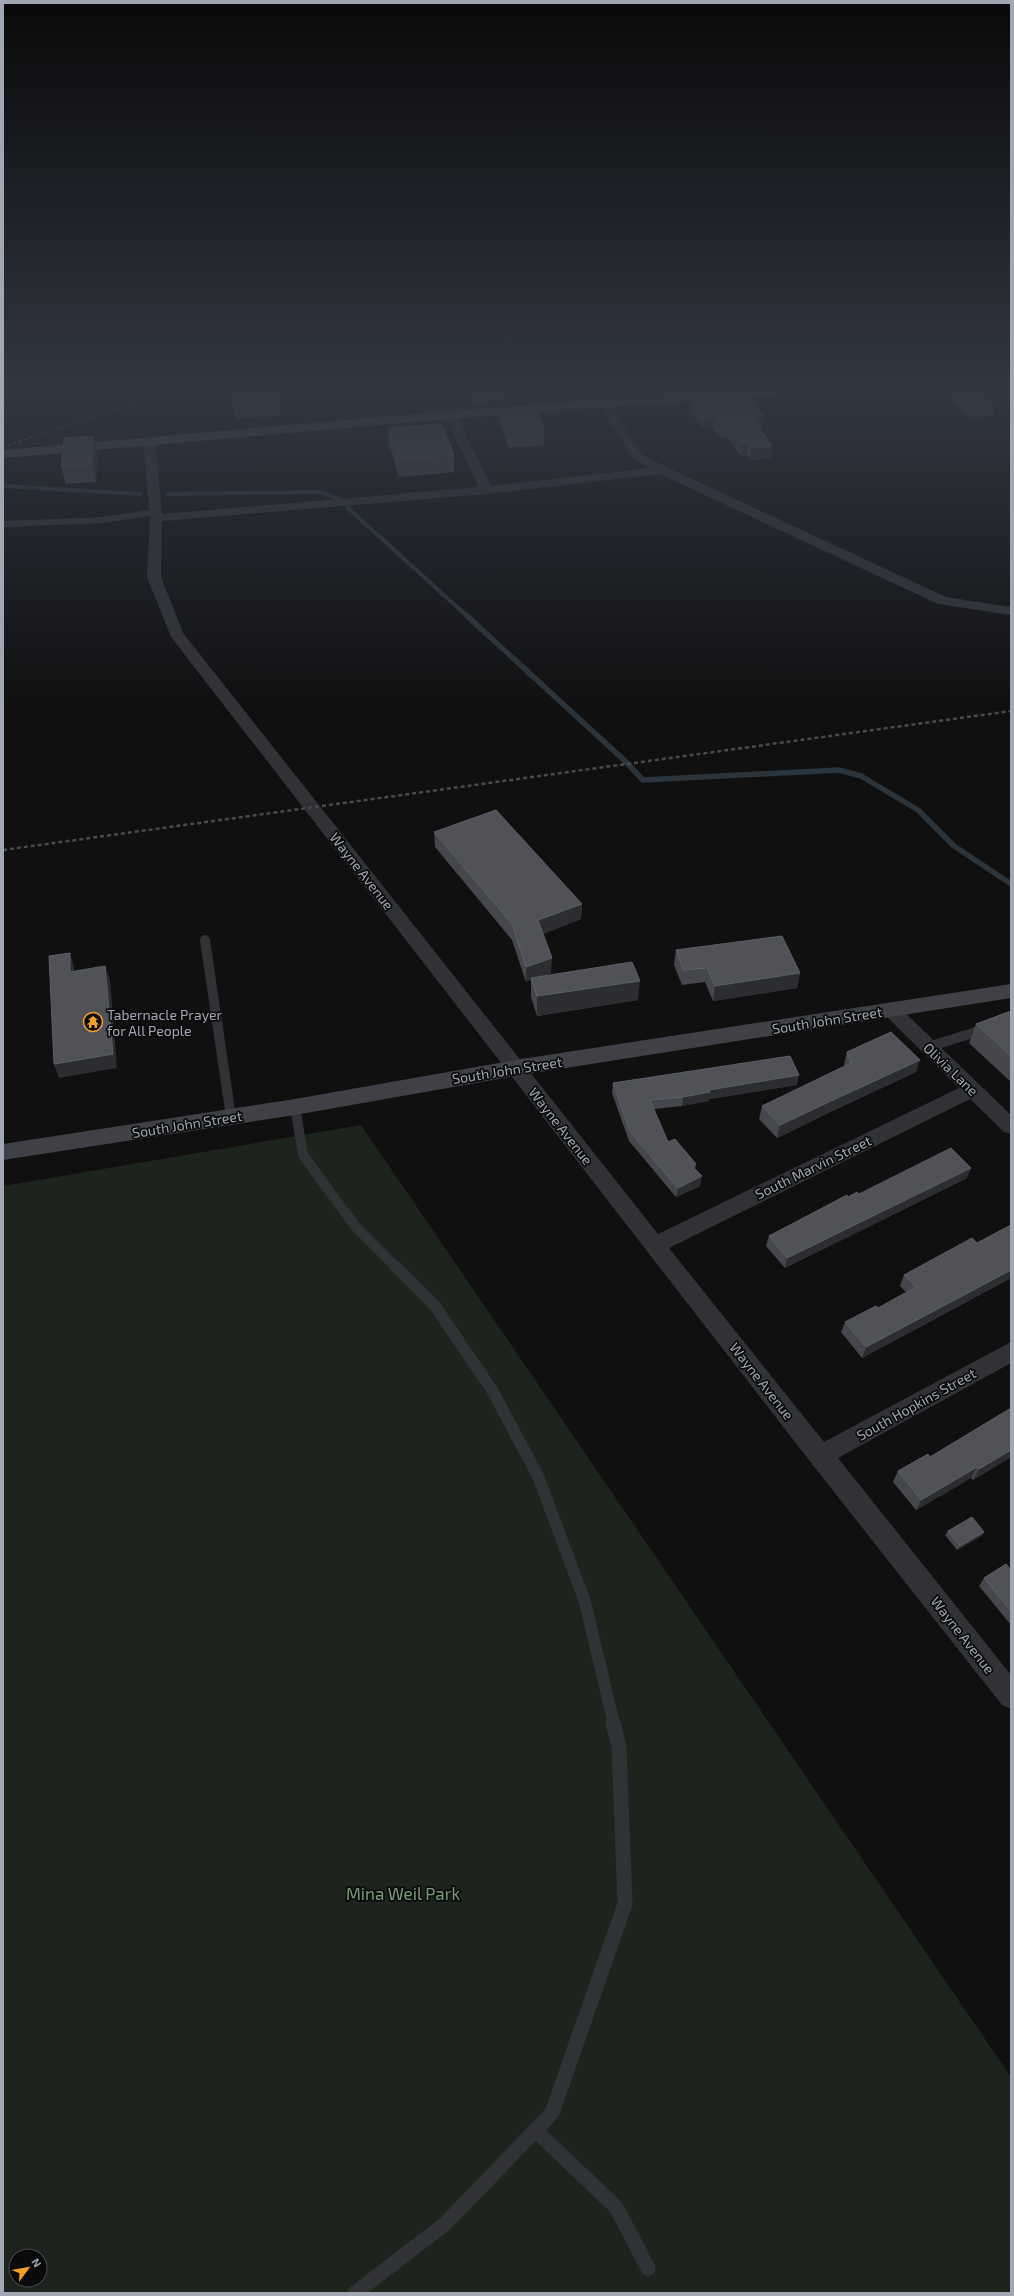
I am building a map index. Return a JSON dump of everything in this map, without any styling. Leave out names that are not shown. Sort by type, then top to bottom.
[{"type":"street","name":"Wayne Avenue","points":[[154,493],[156,515],[154,577],[176,634],[820,1456],[1011,1696]]},
{"type":"street","points":[[156,515],[445,493]]},
{"type":"street","points":[[712,493],[943,601],[1011,611]]},
{"type":"street","name":"South John Street","points":[[3,1152],[295,1107],[515,1068],[1011,991]]},
{"type":"street","name":"Olivia Lane","points":[[891,1010],[1011,1127]]},
{"type":"street","name":"South Marvin Street","points":[[655,1245],[972,1090]]},
{"type":"street","name":"South Hopkins Street","points":[[820,1456],[1011,1352]]},
{"type":"lane","points":[[3,524],[103,520],[156,515]]},
{"type":"lane","points":[[205,940],[231,1117]]},
{"type":"lane","points":[[928,1047],[1011,1022]]},
{"type":"lane","points":[[295,1107],[303,1155],[356,1226],[435,1306],[492,1390],[538,1476],[585,1602],[619,1747],[625,1904],[552,2113],[445,2224],[356,2293]]},
{"type":"lane","points":[[536,2131],[616,2207],[648,2268]]},
{"type":"green space","name":"Mina Weil Park","points":[[361,1125],[1011,2077],[1011,2293],[3,2293],[3,1186]]},
{"type":"building","points":[[496,810],[582,904],[538,920],[552,958],[526,967],[512,924],[434,832]]},
{"type":"building","points":[[782,936],[800,973],[715,986],[707,968],[683,970],[676,950]]},
{"type":"building","points":[[70,953],[70,972],[105,966],[113,1054],[54,1064],[49,956]]},
{"type":"building","points":[[632,962],[640,981],[537,996],[531,978]]},
{"type":"building","points":[[1011,1011],[1011,1056],[976,1024]]},
{"type":"building","points":[[891,1032],[920,1060],[780,1125],[762,1106],[851,1063],[847,1052]]},
{"type":"building","points":[[790,1056],[799,1075],[709,1090],[710,1092],[683,1097],[650,1100],[668,1142],[675,1139],[696,1164],[692,1166],[702,1176],[678,1188],[630,1132],[613,1083]]},
{"type":"building","points":[[951,1148],[971,1168],[787,1258],[769,1236],[847,1195],[848,1197],[857,1192],[859,1194]]},
{"type":"building","points":[[1011,1225],[1011,1270],[866,1347],[845,1322],[876,1306],[878,1308],[916,1287],[904,1275],[972,1238],[977,1243]]},
{"type":"building","points":[[1011,1408],[1011,1450],[979,1469],[977,1467],[921,1500],[898,1471],[928,1454],[930,1457]]},
{"type":"building","points":[[972,1517],[984,1532],[960,1546],[948,1531]]},
{"type":"building","points":[[1006,1564],[1011,1570],[1011,1611],[984,1578]]},
{"type":"waterway","points":[[125,493],[140,494]]},
{"type":"waterway","points":[[167,494],[232,493]]},
{"type":"waterway","points":[[323,493],[339,499]]},
{"type":"waterway","points":[[348,508],[467,616]]},
{"type":"waterway","points":[[466,615],[624,760],[643,780],[839,770],[861,776],[918,810],[954,846],[1011,884]]},
{"type":"railway","points":[[3,850],[1011,711]]},
{"type":"place","name":"Tabernacle Prayer for All People","points":[[93,1022]]}]
